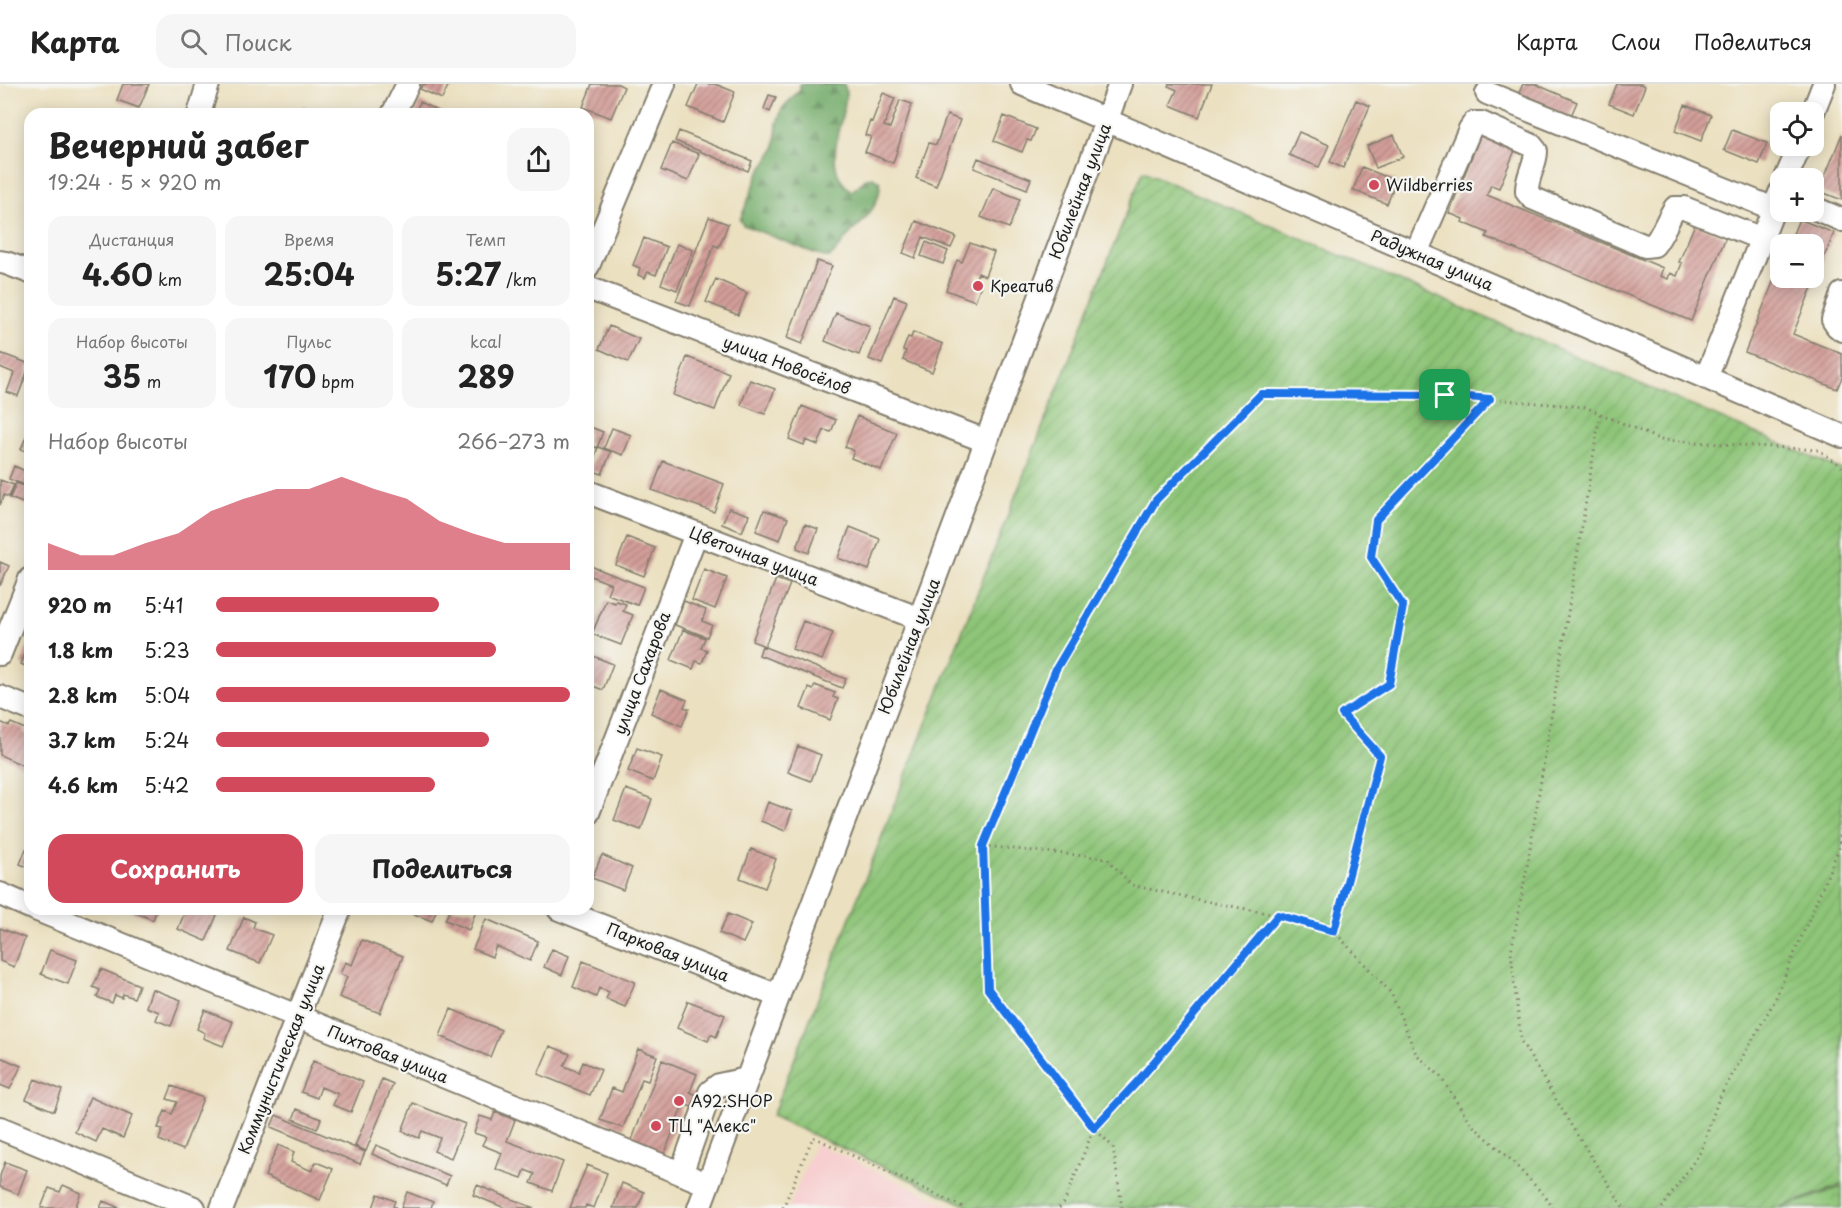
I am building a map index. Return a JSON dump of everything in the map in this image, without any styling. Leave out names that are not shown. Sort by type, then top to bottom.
[{"type":"street","points":[[201,108],[208,84]]},
{"type":"street","points":[[396,108],[408,84]]},
{"type":"street","points":[[594,252],[664,84]]},
{"type":"street","name":"Радужная улица","points":[[1022,84],[1842,436]]},
{"type":"street","name":"Юбилейная улица","points":[[699,1208],[1120,84]]},
{"type":"street","points":[[1817,102],[1824,84]]},
{"type":"street","points":[[1416,253],[1489,89],[1770,194]]},
{"type":"street","points":[[1474,123],[1481,123],[1531,145],[1536,151],[1536,158],[1527,184],[1527,192],[1532,198],[1645,246],[1654,245],[1660,238],[1675,208],[1684,208],[1762,239]]},
{"type":"street","points":[[1824,212],[1842,220]]},
{"type":"street","points":[[1706,378],[1770,219]]},
{"type":"street","points":[[0,262],[24,270]]},
{"type":"street","name":"улица Новосёлов","points":[[594,290],[986,441]]},
{"type":"street","points":[[1842,294],[1833,320],[1842,330]]},
{"type":"street","name":"Цветочная улица","points":[[594,494],[920,619]]},
{"type":"street","name":"улица Сахарова","points":[[594,798],[696,534]]},
{"type":"street","points":[[0,654],[24,594]]},
{"type":"street","points":[[0,697],[24,707]]},
{"type":"street","points":[[0,894],[24,904]]},
{"type":"street","name":"Пихтовая улица","points":[[51,915],[707,1184]]},
{"type":"street","name":"Коммунистическая улица","points":[[222,1208],[338,915]]},
{"type":"street","name":"Парковая улица","points":[[574,915],[778,996]]},
{"type":"street","points":[[681,1173],[710,1092],[718,1084],[747,1079]]},
{"type":"street","points":[[0,1128],[194,1208]]},
{"type":"path","points":[[1122,1208],[1113,1147],[1094,1128],[988,989],[983,846],[1056,669],[1156,500],[1261,394],[1445,395],[1585,407],[1661,440],[1819,450],[1842,467]]},
{"type":"path","points":[[1334,931],[1380,756],[1342,714],[1389,684],[1403,606],[1371,557],[1376,520],[1490,399]]},
{"type":"path","points":[[1600,414],[1529,855],[1511,952],[1521,1041],[1624,1208]]},
{"type":"path","points":[[1662,1208],[1701,1151],[1719,1098],[1774,1002],[1839,848],[1842,814]]},
{"type":"path","points":[[983,846],[1107,858],[1131,885],[1278,915],[1334,931],[1391,993],[1416,1054],[1440,1076],[1471,1124],[1509,1158],[1545,1196],[1553,1208]]},
{"type":"path","points":[[1059,1208],[1064,1203],[1094,1128],[1138,1081],[1278,915]]},
{"type":"path","points":[[783,1208],[813,1137],[965,1208]]},
{"type":"shaded area","points":[[815,1143],[955,1208],[789,1208]]},
{"type":"green space","points":[[800,84],[844,84],[846,98],[835,155],[838,175],[852,191],[867,178],[873,177],[880,182],[878,198],[870,212],[830,257],[824,257],[743,225],[740,220],[758,175],[775,148],[777,123],[782,109],[800,89]]},
{"type":"green space","points":[[1143,171],[1842,470],[1842,1185],[1778,1208],[972,1208],[772,1116]]},
{"type":"green space","points":[[1842,1187],[1842,1208],[1781,1208]]},
{"type":"building","points":[[123,84],[149,84],[139,108],[117,100]]},
{"type":"building","points":[[423,84],[449,84],[442,99],[420,89]]},
{"type":"building","points":[[592,84],[618,84],[624,87],[611,118],[594,111],[594,108],[583,107]]},
{"type":"building","points":[[698,84],[715,84],[735,92],[723,122],[688,107]]},
{"type":"building","points":[[1169,84],[1212,84],[1199,117],[1170,105],[1177,90],[1168,86]]},
{"type":"building","points":[[1523,84],[1535,84],[1577,102],[1570,118],[1518,95]]},
{"type":"building","points":[[1617,84],[1645,86],[1634,114],[1609,104]]},
{"type":"building","points":[[883,93],[895,98],[884,126],[890,128],[900,100],[912,104],[893,163],[865,152],[871,137],[865,135]]},
{"type":"building","points":[[769,95],[776,97],[770,112],[764,109]]},
{"type":"building","points":[[1356,100],[1370,106],[1343,168],[1330,162]]},
{"type":"building","points":[[420,102],[432,108],[417,108]]},
{"type":"building","points":[[1685,105],[1711,115],[1701,141],[1675,131]]},
{"type":"building","points":[[947,115],[960,120],[936,186],[916,178],[929,143],[936,145]]},
{"type":"building","points":[[1004,116],[1036,129],[1031,141],[1027,140],[1022,152],[994,141]]},
{"type":"building","points":[[1732,130],[1767,143],[1759,164],[1724,150]]},
{"type":"building","points":[[679,131],[752,161],[748,171],[675,141]]},
{"type":"building","points":[[1299,132],[1329,145],[1319,167],[1289,155]]},
{"type":"building","points":[[1481,134],[1516,148],[1499,188],[1491,185],[1487,195],[1663,268],[1660,276],[1668,279],[1670,273],[1677,276],[1682,263],[1679,262],[1695,224],[1726,237],[1691,321],[1486,237],[1488,233],[1462,222],[1463,219],[1449,213]]},
{"type":"building","points":[[1842,134],[1842,200],[1824,193],[1824,179]]},
{"type":"building","points":[[1394,135],[1403,157],[1376,168],[1367,146]]},
{"type":"building","points":[[672,143],[699,154],[688,181],[661,170]]},
{"type":"building","points":[[978,158],[1031,179],[1027,189],[974,168]]},
{"type":"building","name":"Wildberries","points":[[1362,167],[1396,181],[1387,204],[1353,190]]},
{"type":"building","points":[[993,188],[1020,199],[1009,228],[981,217]]},
{"type":"building","points":[[709,217],[728,224],[719,247],[714,245],[690,306],[676,301]]},
{"type":"building","points":[[916,221],[956,237],[951,248],[923,237],[915,258],[903,253]]},
{"type":"building","points":[[1798,222],[1806,222],[1834,233],[1824,258],[1824,234],[1793,234]]},
{"type":"building","points":[[644,238],[667,247],[656,275],[648,272],[645,278],[638,275],[640,268],[633,265]]},
{"type":"building","points":[[926,242],[948,251],[943,264],[921,256]]},
{"type":"building","points":[[970,243],[994,252],[985,276],[978,273],[974,282],[981,285],[975,301],[946,290],[957,260],[962,262]]},
{"type":"building","points":[[677,244],[693,250],[677,290],[661,284]]},
{"type":"building","points":[[817,261],[832,266],[802,344],[787,338]]},
{"type":"building","points":[[716,279],[747,293],[738,315],[706,302]]},
{"type":"building","points":[[1771,288],[1812,288],[1793,334],[1842,354],[1842,377],[1837,389],[1745,352]]},
{"type":"building","points":[[894,296],[907,301],[882,364],[869,359]]},
{"type":"building","points":[[836,313],[870,326],[859,355],[825,341]]},
{"type":"building","points":[[609,326],[639,339],[628,362],[599,349]]},
{"type":"building","points":[[913,332],[943,344],[932,372],[903,360],[906,351],[903,350],[908,337],[911,338]]},
{"type":"building","points":[[0,353],[24,362],[24,380],[18,396],[7,392],[14,373],[0,367]]},
{"type":"building","points":[[687,357],[729,373],[715,410],[673,395]]},
{"type":"building","points":[[750,380],[775,389],[765,414],[741,405]]},
{"type":"building","points":[[802,406],[836,420],[831,432],[824,430],[818,445],[806,440],[804,445],[789,439]]},
{"type":"building","points":[[857,416],[897,433],[881,470],[851,458],[854,451],[845,447]]},
{"type":"building","points":[[594,428],[603,432],[597,448],[594,447]]},
{"type":"building","points":[[612,428],[631,435],[623,455],[604,448]]},
{"type":"building","points":[[598,447],[611,452],[602,474],[594,471],[594,458]]},
{"type":"building","points":[[663,461],[724,484],[714,512],[652,490]]},
{"type":"building","points":[[14,466],[24,470],[24,485],[9,479]]},
{"type":"building","points":[[0,480],[14,485],[9,497],[4,495],[0,505]]},
{"type":"building","points":[[16,483],[24,486],[24,504],[10,498]]},
{"type":"building","points":[[729,508],[749,515],[742,532],[722,524]]},
{"type":"building","points":[[764,510],[788,518],[780,540],[756,531]]},
{"type":"building","points":[[805,524],[818,529],[809,553],[797,548]]},
{"type":"building","points":[[850,527],[880,539],[869,570],[838,558]]},
{"type":"building","points":[[627,537],[655,548],[644,576],[616,565]]},
{"type":"building","points":[[0,562],[9,566],[0,586]]},
{"type":"building","points":[[594,567],[644,587],[637,605],[607,594],[611,584],[594,577]]},
{"type":"building","points":[[704,569],[727,578],[715,609],[692,600]]},
{"type":"building","points":[[776,579],[790,584],[765,646],[752,641]]},
{"type":"building","points":[[606,600],[626,604],[623,611],[633,615],[621,645],[594,635],[594,629]]},
{"type":"building","points":[[684,601],[706,610],[702,621],[712,625],[707,637],[675,625]]},
{"type":"building","points":[[803,621],[833,633],[822,660],[792,649]]},
{"type":"building","points":[[683,630],[705,638],[701,648],[707,650],[702,663],[696,661],[693,669],[671,660]]},
{"type":"building","points":[[762,646],[846,679],[842,688],[759,655]]},
{"type":"building","points":[[594,656],[613,664],[603,690],[594,686]]},
{"type":"building","points":[[815,685],[835,693],[833,697],[838,699],[830,720],[801,708],[809,688],[813,690]]},
{"type":"building","points":[[661,689],[687,700],[684,707],[689,709],[682,726],[651,713]]},
{"type":"building","points":[[0,722],[9,726],[11,723],[24,729],[22,765],[0,755]]},
{"type":"building","points":[[798,746],[821,755],[811,781],[788,772]]},
{"type":"building","points":[[637,748],[662,757],[653,781],[628,771]]},
{"type":"building","points":[[626,789],[652,799],[641,830],[614,820]]},
{"type":"building","points":[[768,802],[792,811],[785,831],[761,821]]},
{"type":"building","points":[[751,849],[776,859],[765,888],[740,878]]},
{"type":"building","points":[[24,854],[24,866],[20,864]]},
{"type":"building","points":[[602,855],[632,868],[623,890],[594,879]]},
{"type":"building","points":[[728,914],[752,924],[743,943],[719,933]]},
{"type":"building","points":[[141,915],[155,915],[153,920]]},
{"type":"building","points":[[184,915],[217,915],[206,941],[178,929]]},
{"type":"building","points":[[416,915],[434,915],[432,921]]},
{"type":"building","points":[[447,915],[475,915],[469,930],[445,920]]},
{"type":"building","points":[[244,917],[255,922],[253,928],[272,935],[260,963],[230,951]]},
{"type":"building","points":[[486,919],[538,941],[530,961],[496,946],[492,957],[473,949]]},
{"type":"building","points":[[0,928],[25,938],[14,967],[0,961]]},
{"type":"building","points":[[362,940],[403,956],[380,1013],[339,997],[347,977],[340,974],[345,962],[352,965]]},
{"type":"building","points":[[552,949],[569,956],[562,975],[544,967]]},
{"type":"building","points":[[50,950],[77,960],[68,984],[41,974]]},
{"type":"building","points":[[583,961],[635,982],[625,1007],[606,999],[609,992],[599,988],[596,997],[573,987]]},
{"type":"building","points":[[101,969],[139,985],[134,998],[123,994],[122,998],[115,995],[112,1003],[97,997],[100,990],[93,987]]},
{"type":"building","points":[[152,989],[181,1000],[171,1026],[156,1020],[159,1012],[146,1007]]},
{"type":"building","points":[[688,1001],[725,1015],[716,1037],[711,1034],[708,1041],[677,1028]]},
{"type":"building","points":[[451,1009],[501,1030],[490,1057],[440,1036]]},
{"type":"building","points":[[205,1010],[233,1022],[223,1046],[203,1038],[205,1033],[197,1029]]},
{"type":"building","points":[[550,1046],[570,1054],[564,1066],[579,1072],[583,1062],[601,1070],[590,1095],[538,1074]]},
{"type":"building","points":[[638,1049],[657,1056],[648,1081],[642,1079],[623,1128],[600,1120],[612,1088],[622,1092]]},
{"type":"building","points":[[0,1057],[21,1066],[10,1089],[0,1085]]},
{"type":"building","name":"ТЦ \"Алекс\"","points":[[662,1060],[697,1074],[690,1092],[697,1095],[692,1107],[683,1104],[663,1158],[630,1145]]},
{"type":"building","points":[[313,1061],[363,1082],[351,1112],[333,1105],[338,1094],[321,1087],[317,1098],[301,1092]]},
{"type":"building","points":[[35,1079],[62,1090],[54,1111],[26,1099]]},
{"type":"building","points":[[382,1079],[393,1084],[366,1151],[355,1146]]},
{"type":"building","points":[[172,1086],[203,1098],[183,1150],[159,1140],[163,1129],[158,1128],[165,1111],[172,1114],[177,1102],[167,1099]]},
{"type":"building","points":[[90,1097],[132,1116],[123,1138],[102,1129],[96,1142],[75,1132]]},
{"type":"building","points":[[413,1103],[465,1124],[451,1158],[434,1151],[440,1138],[422,1131],[419,1138],[402,1131]]},
{"type":"building","points":[[297,1109],[321,1119],[317,1129],[293,1119]]},
{"type":"building","points":[[495,1112],[515,1120],[507,1141],[563,1162],[552,1191],[531,1183],[535,1174],[525,1170],[522,1178],[496,1169],[502,1153],[482,1145],[486,1137],[474,1133],[480,1116],[492,1120]]},
{"type":"building","points":[[276,1115],[365,1152],[360,1164],[271,1127]]},
{"type":"building","points":[[278,1145],[294,1152],[291,1162],[312,1171],[316,1162],[333,1169],[320,1200],[265,1176]]},
{"type":"building","points":[[376,1145],[450,1176],[446,1185],[372,1154]]},
{"type":"building","points":[[5,1162],[27,1170],[18,1194],[0,1187],[0,1176]]},
{"type":"building","points":[[587,1165],[607,1173],[594,1208],[586,1205],[585,1208],[570,1208]]},
{"type":"building","points":[[622,1183],[644,1192],[638,1208],[613,1208]]},
{"type":"building","points":[[63,1185],[81,1193],[75,1208],[41,1208],[49,1188],[60,1192]]},
{"type":"building","points":[[477,1185],[534,1208],[505,1208],[473,1195]]},
{"type":"building","points":[[407,1192],[433,1202],[431,1208],[401,1208]]},
{"type":"building","points":[[378,1194],[395,1201],[393,1206],[397,1208],[373,1208]]},
{"type":"building","points":[[103,1201],[120,1208],[100,1208]]},
{"type":"place","name":"Wildberries","points":[[1374,185]]},
{"type":"place","name":"Креатив","points":[[978,286]]},
{"type":"place","name":"A92.SHOP","points":[[679,1101]]},
{"type":"place","name":"ТЦ \"Алекс\"","points":[[656,1126]]},
{"type":"route","points":[[1261,394],[1445,395],[1490,399],[1376,520],[1371,557],[1403,606],[1389,684],[1342,714],[1380,756],[1334,931],[1278,915],[1138,1081],[1094,1128],[988,989],[983,846],[1056,669],[1156,500],[1261,394]]}]
